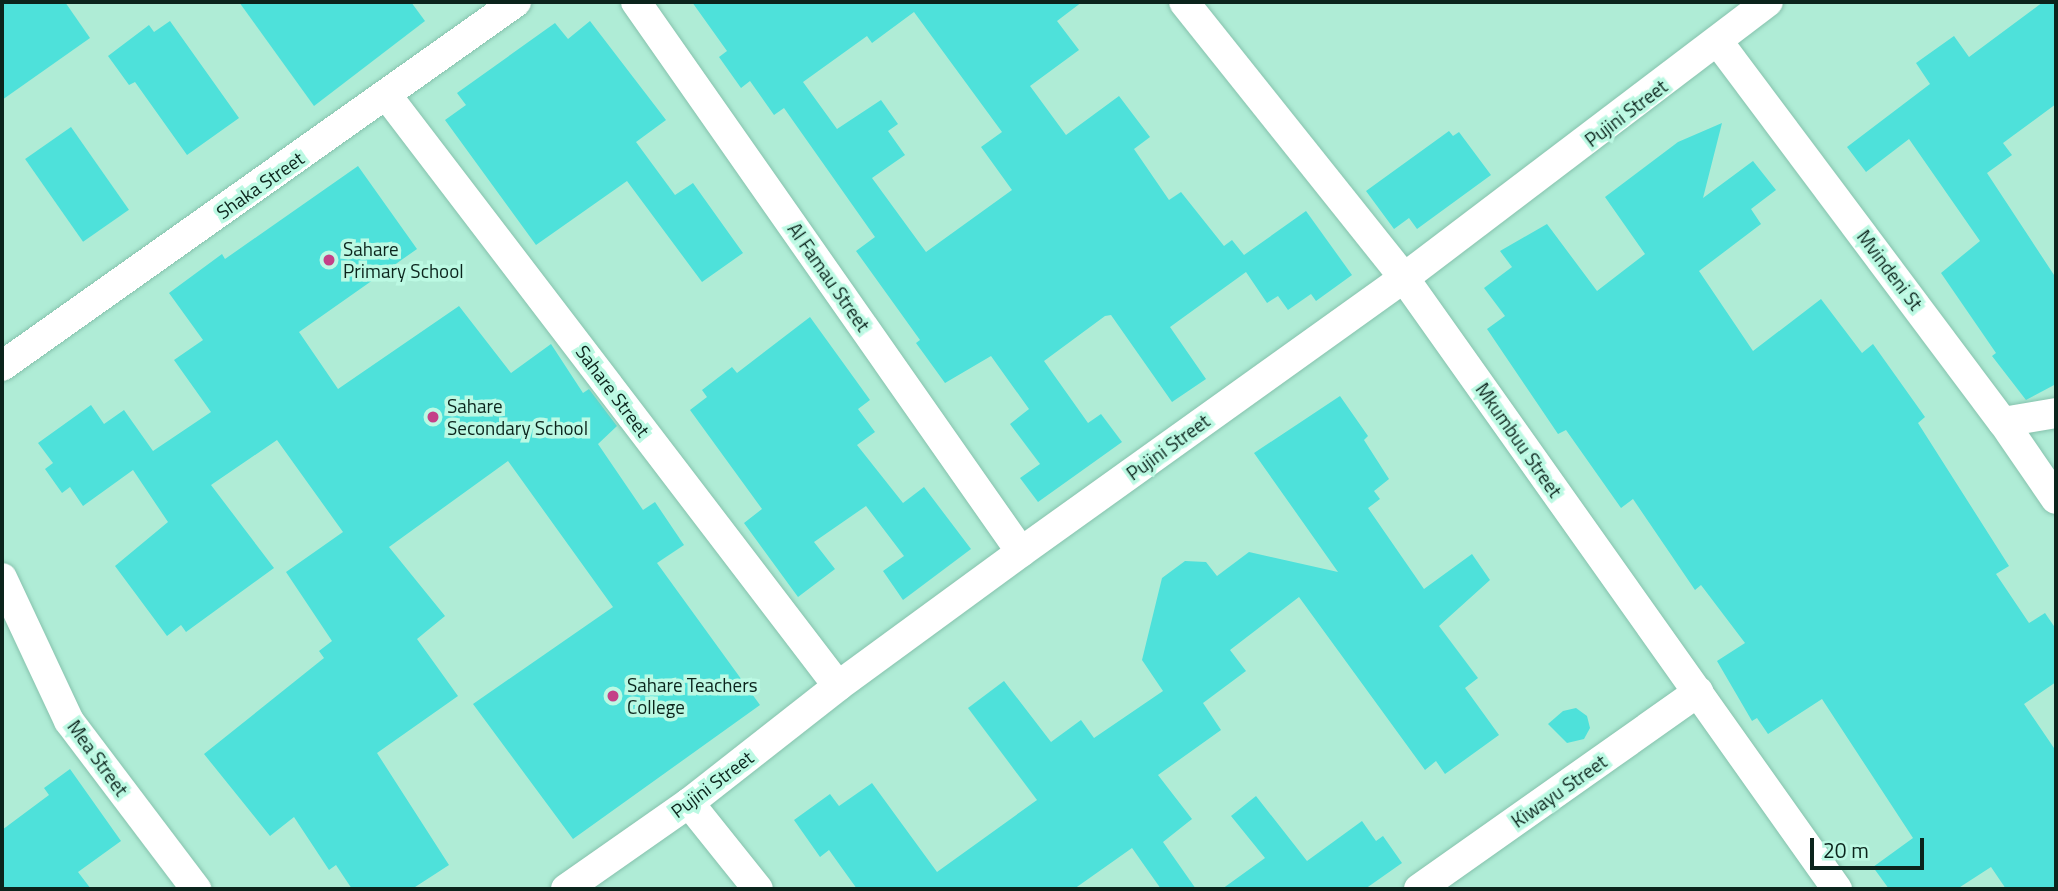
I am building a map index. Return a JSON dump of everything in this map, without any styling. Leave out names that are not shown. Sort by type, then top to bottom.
[{"type":"street","name":"Shaka Street","points":[[2,366],[387,97],[516,2]]},
{"type":"street","name":"Al Famau Street","points":[[636,2],[1021,552]]},
{"type":"street","name":"Mkumbuu Street","points":[[1184,2],[1404,278],[1837,889]]},
{"type":"street","name":"Pujini Street","points":[[566,889],[688,803],[838,686],[1021,552],[1404,278],[1719,43],[1768,2]]},
{"type":"street","name":"Mvindeni St","points":[[1719,43],[2003,422],[2056,499]]},
{"type":"street","name":"Sahare Street","points":[[387,97],[838,686]]},
{"type":"street","points":[[2003,422],[2056,413]]},
{"type":"street","name":"Mea Street","points":[[3,583],[69,721],[196,889]]},
{"type":"street","name":"Kiwayu Street","points":[[1419,889],[1698,692]]},
{"type":"street","points":[[688,803],[758,889]]},
{"type":"building","points":[[2,2],[65,2],[90,38],[2,100]]},
{"type":"building","points":[[239,2],[411,2],[425,21],[314,106]]},
{"type":"building","points":[[692,2],[1082,2],[1057,21],[1079,50],[1030,86],[1066,135],[1119,96],[1150,137],[1134,149],[1169,200],[1181,192],[1224,246],[1232,240],[1244,255],[1306,211],[1352,275],[1316,301],[1311,294],[1288,310],[1278,296],[1267,303],[1246,272],[1170,327],[1206,379],[1172,402],[1111,315],[1105,316],[1044,361],[1088,423],[1101,414],[1122,442],[1038,502],[1020,478],[1040,464],[1010,424],[1029,409],[991,356],[945,383],[916,343],[920,340],[856,251],[875,237],[784,108],[774,115],[750,81],[741,88],[719,57],[727,51]],"holes":[[[914,12],[1002,132],[981,147],[1012,190],[926,252],[872,178],[905,155],[888,131],[898,124],[881,100],[837,129],[803,82],[867,36],[872,43]]]},
{"type":"building","points":[[2043,2],[2056,2],[2056,104],[2003,143],[2012,155],[1987,173],[2056,278],[2056,384],[2026,400],[1992,356],[1996,353],[1941,273],[1980,241],[1909,139],[1866,172],[1847,147],[1930,84],[1916,63],[1954,36],[1969,57]]},
{"type":"building","points":[[170,21],[239,118],[187,155],[135,82],[129,85],[108,56],[149,25],[154,32]]},
{"type":"building","points":[[590,21],[666,120],[636,142],[675,195],[693,183],[743,253],[702,282],[627,181],[536,245],[445,120],[466,105],[457,93],[555,23],[568,39]]},
{"type":"building","points":[[1722,123],[1703,198],[1753,161],[1776,190],[1751,209],[1761,224],[1699,271],[1753,351],[1821,299],[1862,353],[1873,344],[1925,417],[1918,423],[2009,566],[1996,574],[2029,623],[2045,613],[2056,629],[2056,682],[2024,704],[2056,751],[2056,889],[2006,889],[1991,867],[1957,889],[1889,889],[1873,867],[1913,838],[1822,699],[1768,734],[1757,718],[1752,721],[1717,661],[1745,643],[1701,585],[1695,590],[1633,499],[1621,508],[1566,430],[1558,434],[1487,329],[1505,316],[1484,288],[1512,267],[1500,251],[1547,224],[1597,291],[1645,254],[1605,197],[1678,142]]},
{"type":"building","points":[[71,127],[129,210],[83,242],[25,159]]},
{"type":"building","points":[[1449,131],[1453,136],[1459,132],[1491,175],[1417,229],[1409,218],[1394,229],[1366,191]]},
{"type":"building","points":[[358,166],[417,249],[299,332],[338,389],[459,306],[511,373],[551,344],[583,393],[589,389],[617,426],[598,444],[643,510],[655,502],[684,545],[657,563],[760,705],[573,839],[473,704],[613,607],[508,461],[389,547],[445,616],[417,639],[458,696],[377,753],[449,865],[412,889],[352,889],[336,865],[329,870],[294,817],[270,836],[204,754],[324,658],[319,651],[332,641],[286,572],[343,532],[277,440],[211,485],[274,568],[186,632],[181,625],[167,636],[115,566],[168,522],[133,470],[83,506],[70,487],[62,493],[45,469],[53,463],[38,443],[91,405],[104,424],[124,410],[153,451],[211,412],[174,360],[203,340],[169,293],[222,254],[225,259]]},
{"type":"building","points":[[810,317],[870,400],[858,409],[875,432],[857,445],[903,503],[924,487],[971,549],[903,600],[883,571],[904,556],[866,506],[814,542],[835,569],[798,597],[744,523],[762,509],[690,410],[707,397],[702,390],[732,367],[737,373]]},
{"type":"building","points":[[1340,396],[1368,436],[1364,440],[1389,479],[1374,491],[1380,499],[1368,508],[1424,589],[1472,554],[1490,580],[1439,626],[1478,678],[1465,688],[1499,735],[1445,774],[1436,761],[1425,770],[1299,597],[1230,650],[1246,671],[1203,703],[1221,730],[1158,775],[1192,819],[1163,842],[1196,889],[1161,889],[1132,848],[1074,889],[857,889],[829,850],[820,857],[794,820],[830,794],[839,806],[872,783],[937,872],[1037,800],[968,708],[1004,681],[1051,742],[1081,720],[1094,738],[1163,691],[1142,660],[1162,578],[1185,561],[1206,562],[1217,576],[1249,552],[1338,572],[1254,453]]},
{"type":"building","points":[[1576,708],[1587,716],[1590,728],[1584,739],[1567,743],[1548,724],[1563,711]]},
{"type":"building","points":[[70,769],[121,841],[78,872],[91,889],[2,889],[2,830],[49,795],[44,788]]},
{"type":"building","points":[[1256,796],[1307,861],[1362,821],[1376,841],[1383,836],[1402,863],[1365,889],[1222,889],[1265,858],[1231,816]]},
{"type":"place","name":"Sahare Primary School","points":[[329,260]]},
{"type":"place","name":"Sahare Secondary School","points":[[433,417]]},
{"type":"place","name":"Sahare Teachers College","points":[[613,696]]}]
